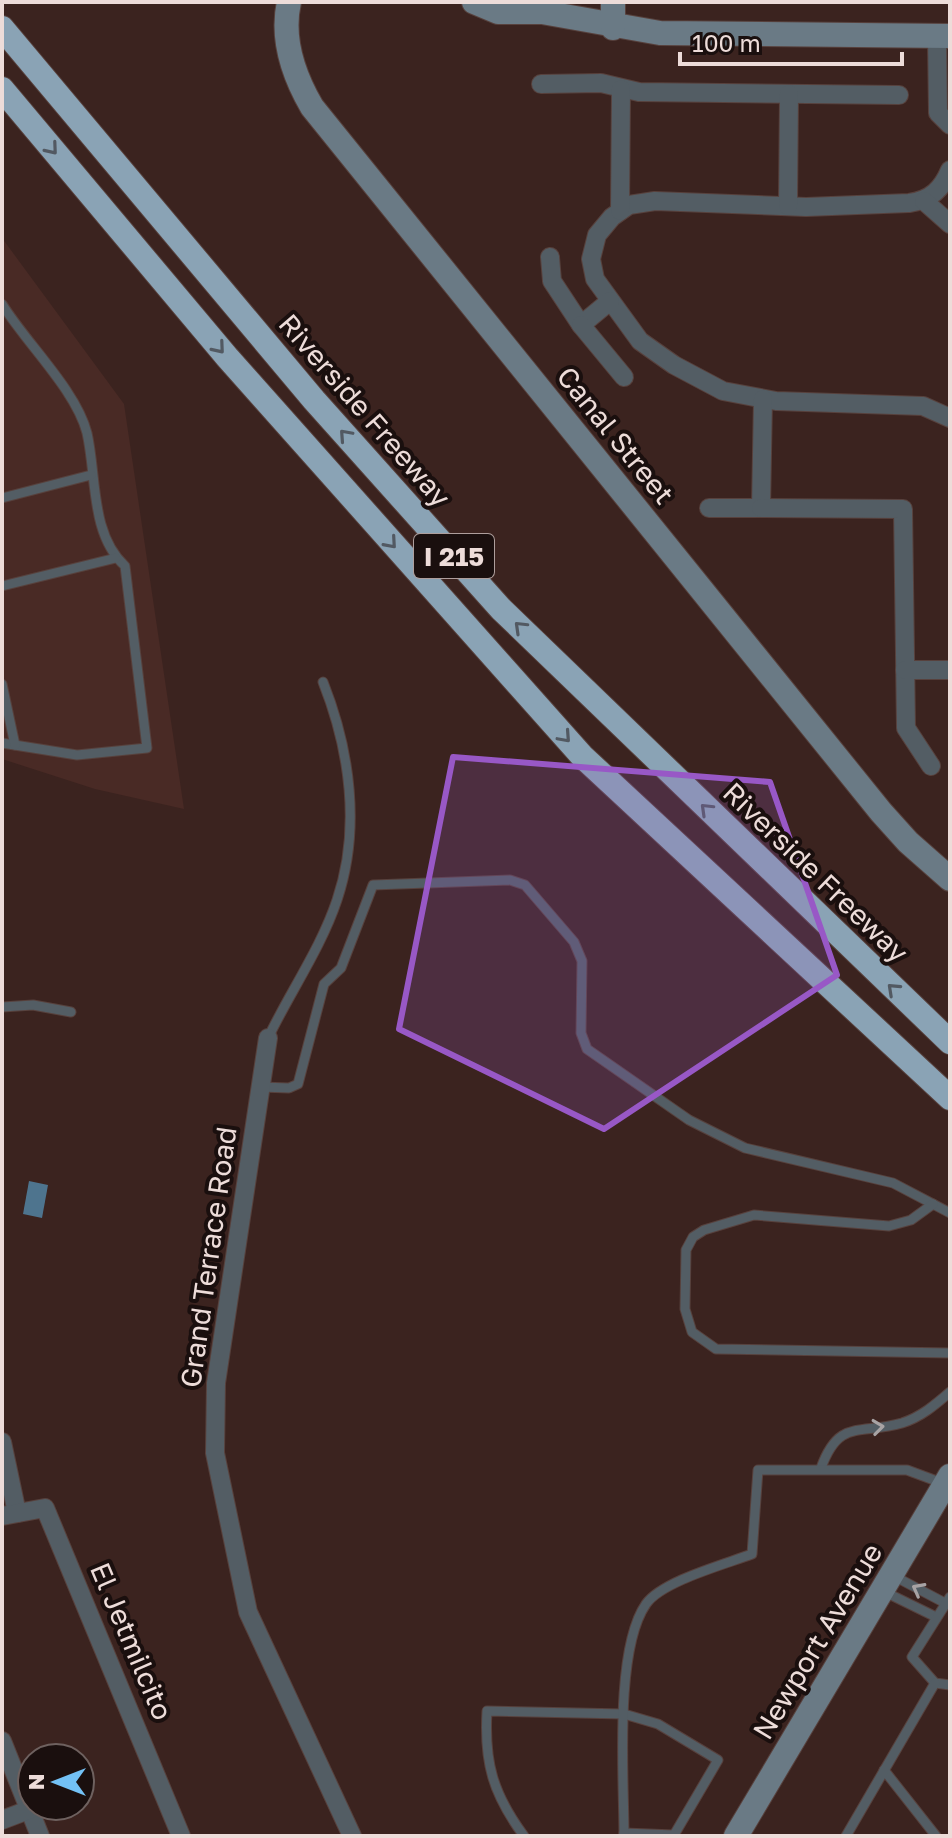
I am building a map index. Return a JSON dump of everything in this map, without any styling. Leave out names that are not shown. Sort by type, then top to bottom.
[{"type":"highway","name":"Riverside Freeway","points":[[2,28],[314,400],[501,609],[950,1042]]},
{"type":"highway","name":"I 215","points":[[2,89],[227,357],[582,756],[950,1098]]},
{"type":"street","name":"Canal Street","points":[[289,2],[287,34],[292,63],[312,107],[881,812],[908,842],[950,879]]},
{"type":"street","points":[[474,2],[498,12],[535,7],[613,28],[715,35],[943,36],[938,113],[950,125]]},
{"type":"street","points":[[613,2],[613,28]]},
{"type":"street","points":[[541,84],[601,83],[621,89],[899,95]]},
{"type":"street","points":[[620,211],[621,89]]},
{"type":"street","points":[[788,206],[789,94]]},
{"type":"street","points":[[949,411],[923,406],[763,399],[723,391],[674,365],[640,341],[595,279],[591,259],[597,235],[629,205],[655,201],[788,206],[924,201],[944,186],[950,170]]},
{"type":"street","points":[[924,201],[950,224]]},
{"type":"street","points":[[550,257],[552,281],[581,325],[624,377]]},
{"type":"street","points":[[581,325],[610,301]]},
{"type":"street","points":[[761,508],[763,399]]},
{"type":"street","points":[[709,508],[903,509],[906,728],[931,766]]},
{"type":"street","points":[[905,670],[950,670]]},
{"type":"street","name":"Grand Terrace Road","points":[[268,1038],[216,1383],[215,1453],[248,1612],[352,1836]]},
{"type":"street","points":[[2,1442],[9,1514]]},
{"type":"street","name":"Newport Avenue","points":[[736,1836],[948,1480]]},
{"type":"street","name":"El Jetmilcito","points":[[9,1514],[45,1508],[181,1836]]},
{"type":"street","points":[[2,1741],[16,1774]]},
{"type":"lane","points":[[2,304],[19,333],[72,401],[87,432],[91,475],[108,551],[125,566],[147,748],[77,755],[2,743]]},
{"type":"lane","points":[[2,498],[91,475]]},
{"type":"lane","points":[[2,586],[116,558]]},
{"type":"lane","name":"Grand Terrace Road","points":[[268,1038],[324,930],[346,866],[351,817],[345,753],[340,724],[323,682]]},
{"type":"lane","points":[[2,684],[15,745]]},
{"type":"lane","points":[[261,1087],[289,1088],[298,1084],[324,984],[341,968],[373,885],[510,880],[525,885],[574,942],[582,961],[581,1033],[587,1049],[677,1112],[745,1148],[893,1183],[950,1213]]},
{"type":"lane","points":[[2,1007],[33,1005],[71,1012]]},
{"type":"lane","points":[[933,1204],[911,1220],[889,1226],[754,1215],[704,1230],[693,1237],[686,1250],[685,1309],[692,1332],[716,1349],[950,1353]]},
{"type":"lane","points":[[821,1468],[829,1446],[843,1433],[913,1419],[950,1392]]},
{"type":"lane","points":[[524,1836],[505,1810],[484,1750],[487,1711],[624,1714],[658,1724],[718,1760],[674,1835],[624,1834],[624,1714],[630,1648],[646,1604],[663,1589],[752,1554],[758,1470],[907,1470],[948,1480]]},
{"type":"lane","points":[[886,1583],[948,1600],[912,1657],[935,1683],[950,1685]]},
{"type":"lane","points":[[886,1583],[936,1617]]},
{"type":"lane","points":[[846,1836],[935,1683]]},
{"type":"lane","points":[[884,1770],[936,1836]]},
{"type":"highlighted area","points":[[453,757],[770,782],[837,975],[604,1129],[399,1029]]},
{"type":"shaded area","points":[[2,238],[124,404],[184,809],[95,789],[2,759]]},
{"type":"water","points":[[29,1181],[48,1185],[42,1218],[23,1214]]}]
